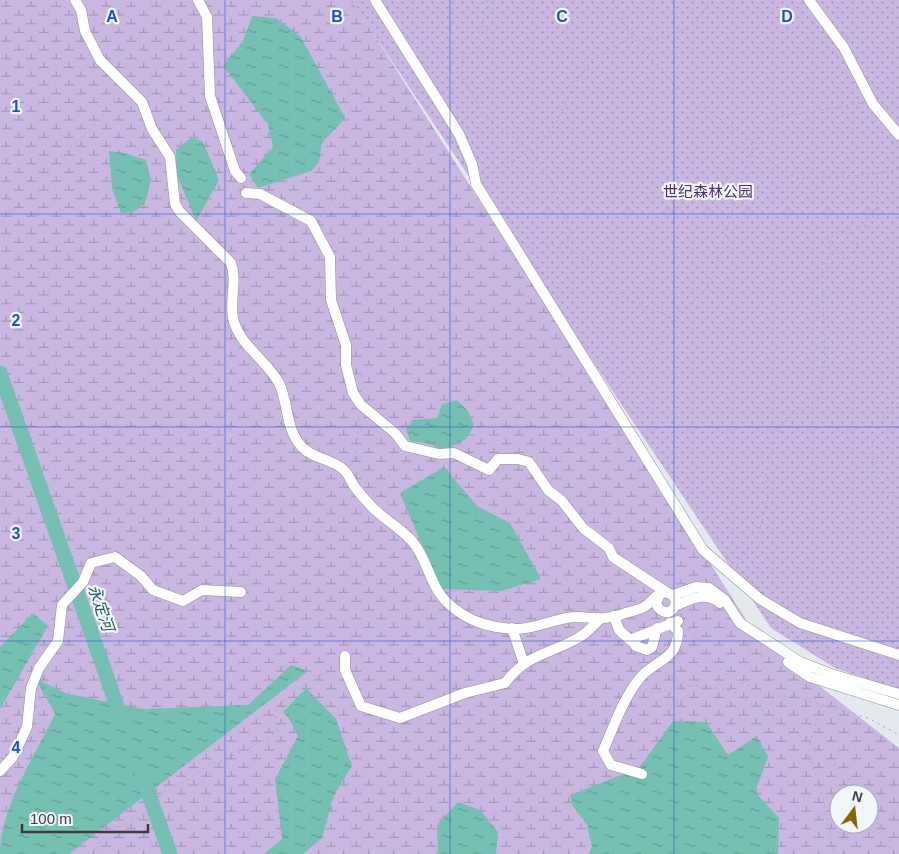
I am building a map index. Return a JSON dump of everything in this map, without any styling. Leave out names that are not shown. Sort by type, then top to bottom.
[{"type":"lane","points":[[75,0],[81,10],[85,31],[100,60],[142,102],[152,129],[170,156],[175,204],[180,212],[231,263],[235,273],[234,322],[251,350],[278,383],[291,431],[301,446],[313,456],[344,470],[371,505],[411,540],[421,553],[436,590],[458,612],[478,623],[512,628],[575,618],[599,620],[642,608],[666,594],[696,587],[709,588],[726,600],[740,623],[800,662],[831,674],[899,694]]},
{"type":"lane","points":[[198,0],[207,17],[210,96],[235,171],[241,178]]},
{"type":"lane","points":[[375,0],[459,134],[474,172],[476,184],[703,550],[760,599],[800,623],[899,655]]},
{"type":"lane","points":[[809,0],[844,48],[873,104],[899,135]]},
{"type":"lane","points":[[246,194],[260,194],[301,215],[312,223],[330,257],[331,300],[346,345],[346,365],[353,393],[359,402],[395,433],[405,446],[439,454],[454,453],[489,470],[498,459],[518,459],[529,462],[548,490],[562,501],[583,528],[609,548],[613,557],[666,594],[675,606]]},
{"type":"lane","points":[[0,771],[13,757],[27,727],[30,688],[39,668],[58,641],[62,605],[83,582],[90,563],[114,557],[141,576],[154,590],[183,601],[202,590],[241,592]]},
{"type":"lane","points":[[666,594],[656,603],[659,609],[668,612],[675,606],[693,598],[713,597],[722,604],[732,621],[743,632],[810,677],[899,705]]},
{"type":"lane","points":[[614,616],[619,630],[636,646],[647,650],[652,646],[657,628]]},
{"type":"lane","points":[[345,661],[353,691],[361,706],[400,718],[465,693],[505,684],[514,672],[532,657],[579,638],[599,620]]},
{"type":"lane","points":[[631,640],[674,622],[678,631],[678,643],[674,652],[658,663],[637,683],[620,708],[603,751],[610,763],[642,774]]},
{"type":"lane","points":[[512,628],[524,664]]},
{"type":"path","points":[[487,0],[486,12],[478,37],[464,56],[461,75],[484,115],[531,151],[554,186],[558,203],[571,231],[566,246]]},
{"type":"path","points":[[613,0],[632,37],[680,92],[739,132],[753,147],[797,179],[877,174],[899,169]]},
{"type":"path","points":[[474,172],[512,161],[531,151],[556,123],[574,83],[594,57],[632,37],[659,40],[695,24],[710,0]]},
{"type":"path","points":[[37,179],[100,120],[118,91],[122,80]]},
{"type":"path","points":[[607,395],[654,357],[665,329],[707,287],[720,259],[741,179],[753,147],[767,127],[782,116],[865,102],[873,104]]},
{"type":"path","points":[[312,223],[324,214],[335,198],[340,166]]},
{"type":"path","points":[[853,234],[865,228],[877,212],[877,174]]},
{"type":"path","points":[[845,230],[853,234],[858,242],[853,255],[840,258],[832,253],[829,244],[832,236],[845,230]]},
{"type":"path","points":[[519,252],[537,243],[566,246],[589,261],[607,290],[674,318]]},
{"type":"path","points":[[734,577],[737,562],[758,536],[766,501],[766,476],[770,454],[784,422],[819,399],[825,360],[822,266],[832,253]]},
{"type":"path","points":[[347,475],[357,451],[359,402]]},
{"type":"path","points":[[899,403],[885,413],[872,444],[873,470],[886,491],[899,499]]},
{"type":"path","points":[[371,505],[377,483],[401,467],[418,450]]},
{"type":"path","points":[[600,541],[608,522]]},
{"type":"path","points":[[864,643],[873,626],[899,605]]},
{"type":"path","points":[[674,622],[696,635],[703,651],[728,676],[772,696],[791,696],[868,718],[899,735]]},
{"type":"path","points":[[91,854],[106,834],[147,813],[162,793],[187,780],[207,766],[246,750],[277,732],[275,711],[280,704],[316,676],[326,675],[345,661]]},
{"type":"path","points":[[658,663],[667,674],[691,687]]},
{"type":"path","points":[[637,683],[652,692],[702,686],[733,691],[810,743],[842,772],[852,784]]},
{"type":"path","points":[[610,763],[672,706],[702,686]]},
{"type":"path","points":[[822,704],[810,743],[809,754],[823,797],[834,854]]},
{"type":"path","points":[[879,824],[890,843],[890,854]]},
{"type":"green space","points":[[0,0],[352,0],[757,637],[899,748],[899,854],[0,854]]},
{"type":"green space","name":"世纪森林公园","points":[[351,0],[899,0],[899,690],[835,668],[771,628]]},
{"type":"water","points":[[252,16],[276,18],[301,37],[345,118],[322,143],[319,162],[311,171],[258,188],[249,174],[273,147],[268,124],[223,66],[243,41]]},
{"type":"water","points":[[192,137],[203,142],[219,180],[196,221],[177,175],[176,150]]},
{"type":"water","points":[[109,151],[125,153],[146,160],[151,180],[145,203],[133,212],[121,213],[112,189]]},
{"type":"water","points":[[457,400],[468,411],[474,425],[466,439],[443,451],[431,444],[410,441],[406,429],[413,420],[437,418],[442,404]]},
{"type":"water","points":[[444,467],[477,506],[510,523],[541,579],[501,591],[441,589],[400,493]]},
{"type":"water","points":[[33,613],[48,626],[0,709],[0,647]]},
{"type":"water","points":[[291,665],[308,671],[69,854],[0,854],[6,818],[12,800],[55,714],[35,678],[65,693],[142,709],[248,705]]},
{"type":"water","points":[[306,688],[336,719],[352,766],[334,795],[322,838],[303,854],[264,854],[282,839],[275,779],[298,736],[283,712]]},
{"type":"water","points":[[673,721],[706,722],[728,755],[757,736],[768,757],[755,792],[779,818],[778,854],[588,854],[592,847],[587,825],[573,806],[570,795],[639,768]]},
{"type":"water","points":[[458,802],[480,810],[498,832],[496,854],[436,854],[438,849],[437,825]]},
{"type":"waterway","name":"永定河","points":[[0,373],[123,723]]},
{"type":"waterway","name":"永定河","points":[[142,775],[170,854]]}]
